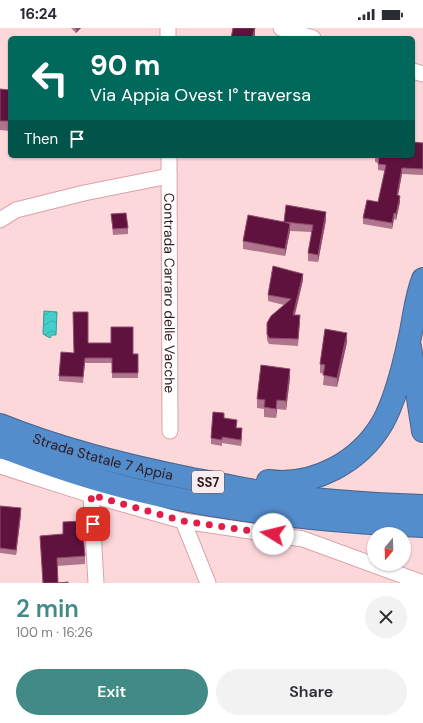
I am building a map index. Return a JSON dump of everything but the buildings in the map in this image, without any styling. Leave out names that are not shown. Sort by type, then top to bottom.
[{"type":"highway","points":[[142,469],[182,468],[281,483],[319,477],[354,456],[383,422],[391,401],[409,340],[413,312],[423,279]]},
{"type":"highway","points":[[409,340],[423,431]]},
{"type":"highway","name":"Strada Statale 7 Appia","points":[[0,425],[42,442],[142,469],[266,493],[371,504],[423,506]]},
{"type":"highway","name":"Strada Statale 7 Appia","points":[[0,446],[50,466],[132,489],[224,506],[299,517],[423,526]]},
{"type":"street","points":[[281,28],[307,36]]},
{"type":"street","name":"Contrada Carraro delle Vacche","points":[[169,158],[170,431]]},
{"type":"street","points":[[0,220],[16,210],[84,193],[169,176]]},
{"type":"street","points":[[0,466],[91,495],[183,521],[303,539],[423,583]]},
{"type":"street","points":[[91,495],[96,583]]},
{"type":"street","points":[[183,521],[208,583]]},
{"type":"water","points":[[44,311],[57,312],[56,335],[52,335],[50,338],[43,334]]},
{"type":"route","points":[[93,524],[91,495],[183,521],[273,534]]}]
